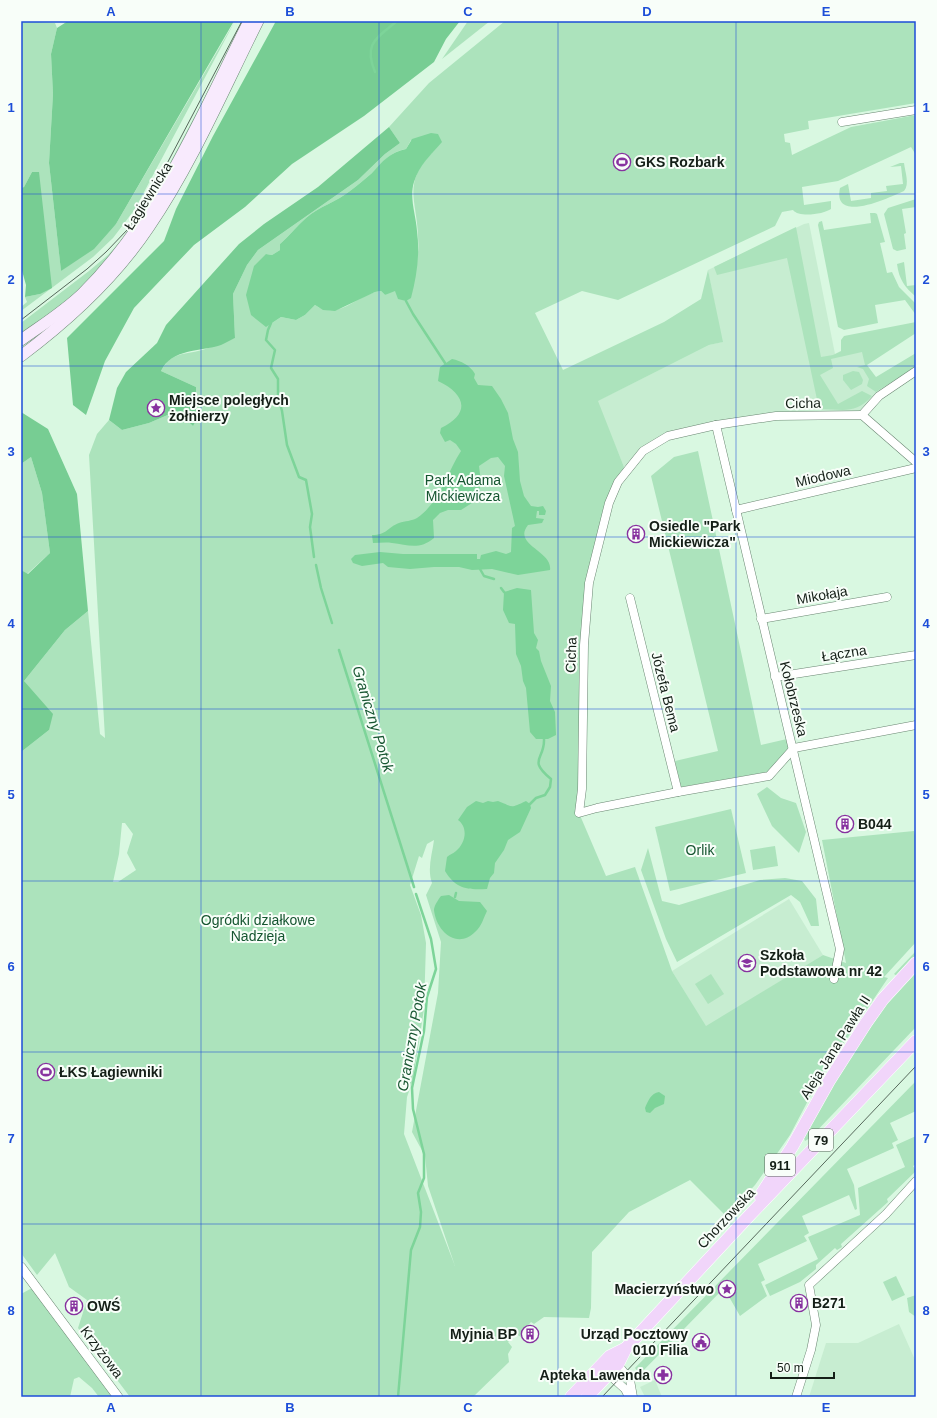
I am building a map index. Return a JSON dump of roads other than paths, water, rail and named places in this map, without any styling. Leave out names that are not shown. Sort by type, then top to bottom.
[{"type":"main road","name":"Łagiewnicka","points":[[21,340],[60,313],[81,295],[104,271],[134,234],[170,176],[249,21]]},
{"type":"main road","name":"Łagiewnicka","points":[[21,356],[87,301],[109,278],[148,228],[177,180],[258,21]]},
{"type":"main road","name":"Aleja Jana Pawła II","points":[[747,1218],[792,1147],[829,1081],[870,1018],[883,999],[916,963]]},
{"type":"main road","name":"Chorzowska","points":[[587,1397],[605,1370],[614,1360],[916,1041]]},
{"type":"main road","name":"Chorzowska","points":[[571,1397],[605,1370]]},
{"type":"street","points":[[842,122],[916,110]]},
{"type":"street","points":[[916,371],[879,396],[862,416],[916,462]]},
{"type":"street","name":"Cicha","points":[[794,748],[769,776],[597,808],[579,814],[582,789],[584,645],[589,582],[609,503],[618,482],[643,451],[668,436],[716,424],[776,416],[862,416]]},
{"type":"street","name":"Kołobrzeska","points":[[716,424],[761,619],[794,748],[840,949],[834,979]]},
{"type":"street","name":"Miodowa","points":[[736,510],[916,468]]},
{"type":"street","name":"Józefa Bema","points":[[630,598],[678,792]]},
{"type":"street","name":"Mikołaja","points":[[761,619],[887,598]]},
{"type":"street","name":"Łączna","points":[[775,677],[916,655]]},
{"type":"street","points":[[794,748],[916,725]]},
{"type":"street","points":[[796,1397],[811,1350],[816,1325],[809,1285],[886,1214],[916,1181]]},
{"type":"street","name":"Krzyżowa","points":[[21,1267],[118,1397]]},
{"type":"street","points":[[614,1360],[630,1380],[632,1397]]},
{"type":"street","points":[[605,1370],[625,1389],[629,1397]]},
{"type":"waterway","name":"Graniczny Potok","points":[[375,72],[372,62],[371,48],[378,37],[397,21]]},
{"type":"waterway","points":[[406,301],[445,363]]},
{"type":"waterway","name":"Graniczny Potok","points":[[271,323],[266,340],[275,350],[271,368],[278,379],[278,396],[282,411],[287,445],[299,477],[306,480],[312,514],[310,527],[314,557]]},
{"type":"waterway","name":"Graniczny Potok","points":[[316,565],[321,588],[332,623]]},
{"type":"waterway","points":[[480,569],[484,576],[494,579]]},
{"type":"waterway","points":[[501,588],[504,592]]},
{"type":"waterway","name":"Graniczny Potok","points":[[339,650],[414,887]]},
{"type":"waterway","points":[[530,804],[536,798],[545,795],[550,787],[551,779],[540,767],[539,763],[544,746],[544,739]]},
{"type":"waterway","points":[[455,897],[456,893]]},
{"type":"waterway","name":"Graniczny Potok","points":[[398,1397],[411,1250],[420,1227],[421,1212],[418,1193],[424,1178],[424,1154],[413,1109],[412,1088],[424,1031],[427,997],[436,969],[431,939],[416,894]]},
{"type":"tram line","points":[[21,320],[87,269],[128,229],[151,194],[242,21]]},
{"type":"tram line","points":[[602,1397],[916,1066]]},
{"type":"place","name":"GKS Rozbark","points":[[622,162]]},
{"type":"place","name":"Miejsce poległych żołnierzy","points":[[156,408]]},
{"type":"place","name":"Osiedle \"Park Mickiewicza\"","points":[[636,534]]},
{"type":"place","name":"B044","points":[[845,824]]},
{"type":"place","name":"Szkoła Podstawowa nr 42","points":[[747,963]]},
{"type":"place","name":"ŁKS Łagiewniki","points":[[46,1072]]},
{"type":"place","name":"Macierzyństwo","points":[[727,1289]]},
{"type":"place","name":"B271","points":[[799,1303]]},
{"type":"place","name":"OWŚ","points":[[74,1306]]},
{"type":"place","name":"Myjnia BP","points":[[530,1334]]},
{"type":"place","name":"Urząd Pocztowy 010 Filia","points":[[701,1342]]},
{"type":"place","name":"Apteka Lawenda","points":[[663,1375]]},
{"type":"park label","name":"Park Adama Mickiewicza","points":[[463,488]]},
{"type":"park label","name":"Orlik","points":[[700,850]]},
{"type":"park label","name":"Ogródki działkowe Nadzieja","points":[[258,928]]}]
